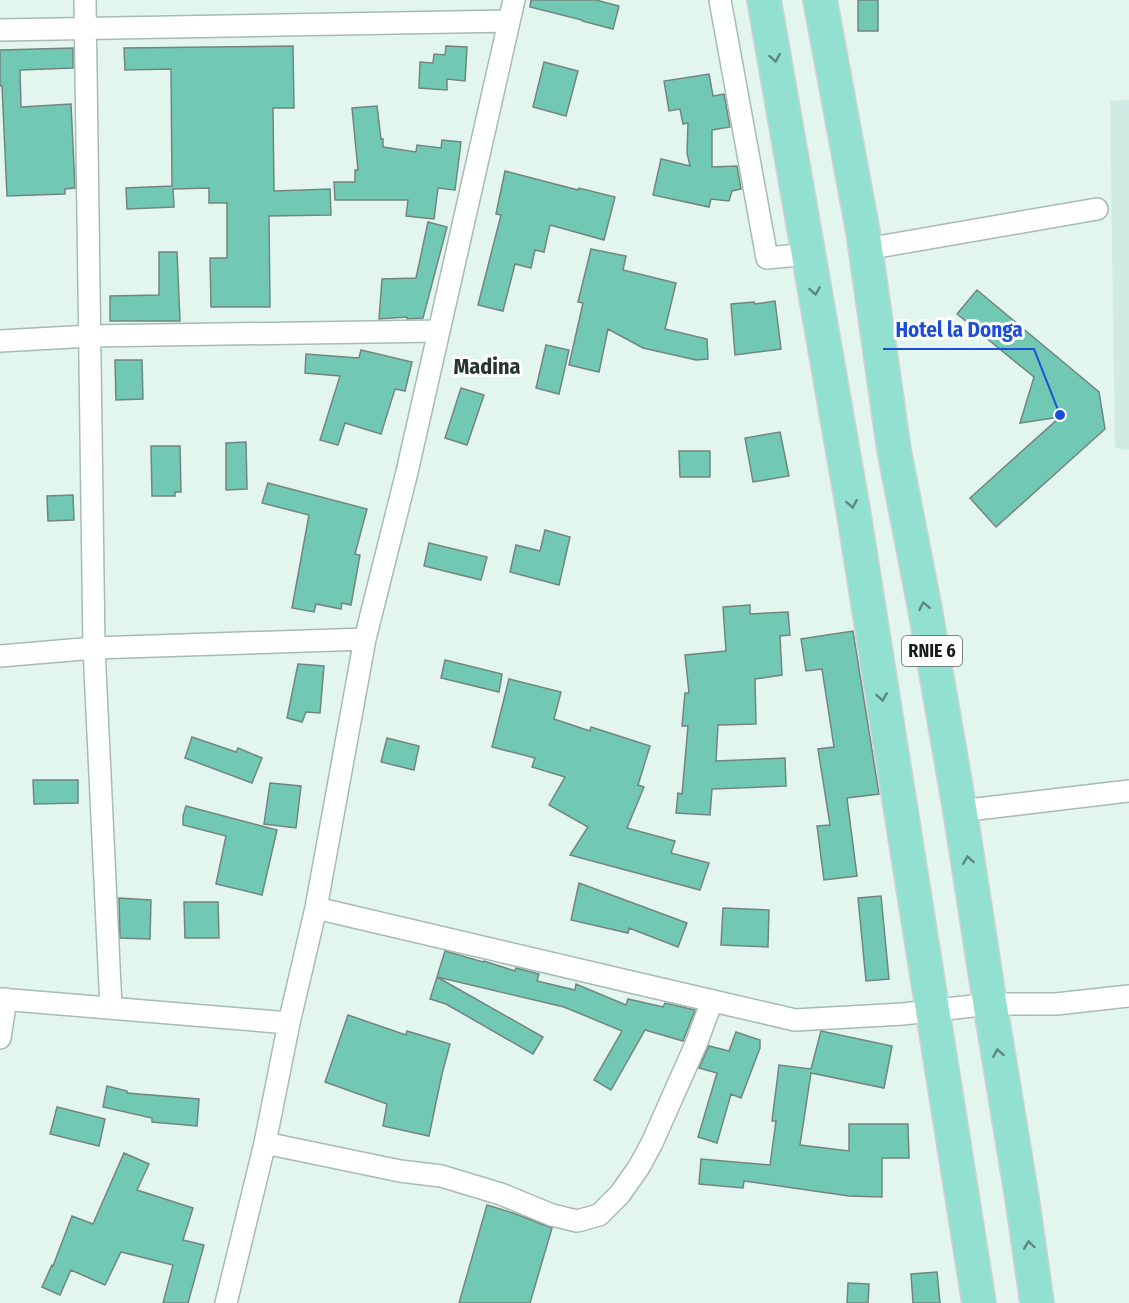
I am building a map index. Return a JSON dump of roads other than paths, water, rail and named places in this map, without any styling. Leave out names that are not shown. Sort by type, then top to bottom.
[{"type":"main road","name":"RNIE 6","points":[[764,0],[853,509],[979,1303]]},
{"type":"main road","name":"RNIE 6","points":[[820,0],[866,249],[894,450],[925,609],[960,811],[1037,1303]]},
{"type":"main road","points":[[843,455],[894,450]]},
{"type":"street","points":[[85,0],[94,648],[111,1008]]},
{"type":"street","points":[[720,0],[767,258],[809,254]]},
{"type":"street","points":[[0,30],[86,29],[512,10],[407,472],[364,639],[316,908],[289,1023],[265,1143],[226,1303]]},
{"type":"street","points":[[866,249],[1097,208]]},
{"type":"street","points":[[0,341],[90,336],[438,331]]},
{"type":"street","points":[[0,656],[94,648],[364,639]]},
{"type":"street","points":[[960,811],[1129,791]]},
{"type":"street","points":[[316,908],[795,1020],[903,1014],[990,1004],[1056,1004],[1129,996]]},
{"type":"street","points":[[0,1038],[3,999],[289,1023]]},
{"type":"street","points":[[265,1143],[400,1172],[441,1176],[501,1194],[552,1215],[577,1221],[598,1215],[620,1194],[648,1151],[696,1044],[712,1001]]},
{"type":"place","name":"Hotel la Donga","points":[[1060,415]]},
{"type":"district","name":"Madina","points":[[487,366]]}]
